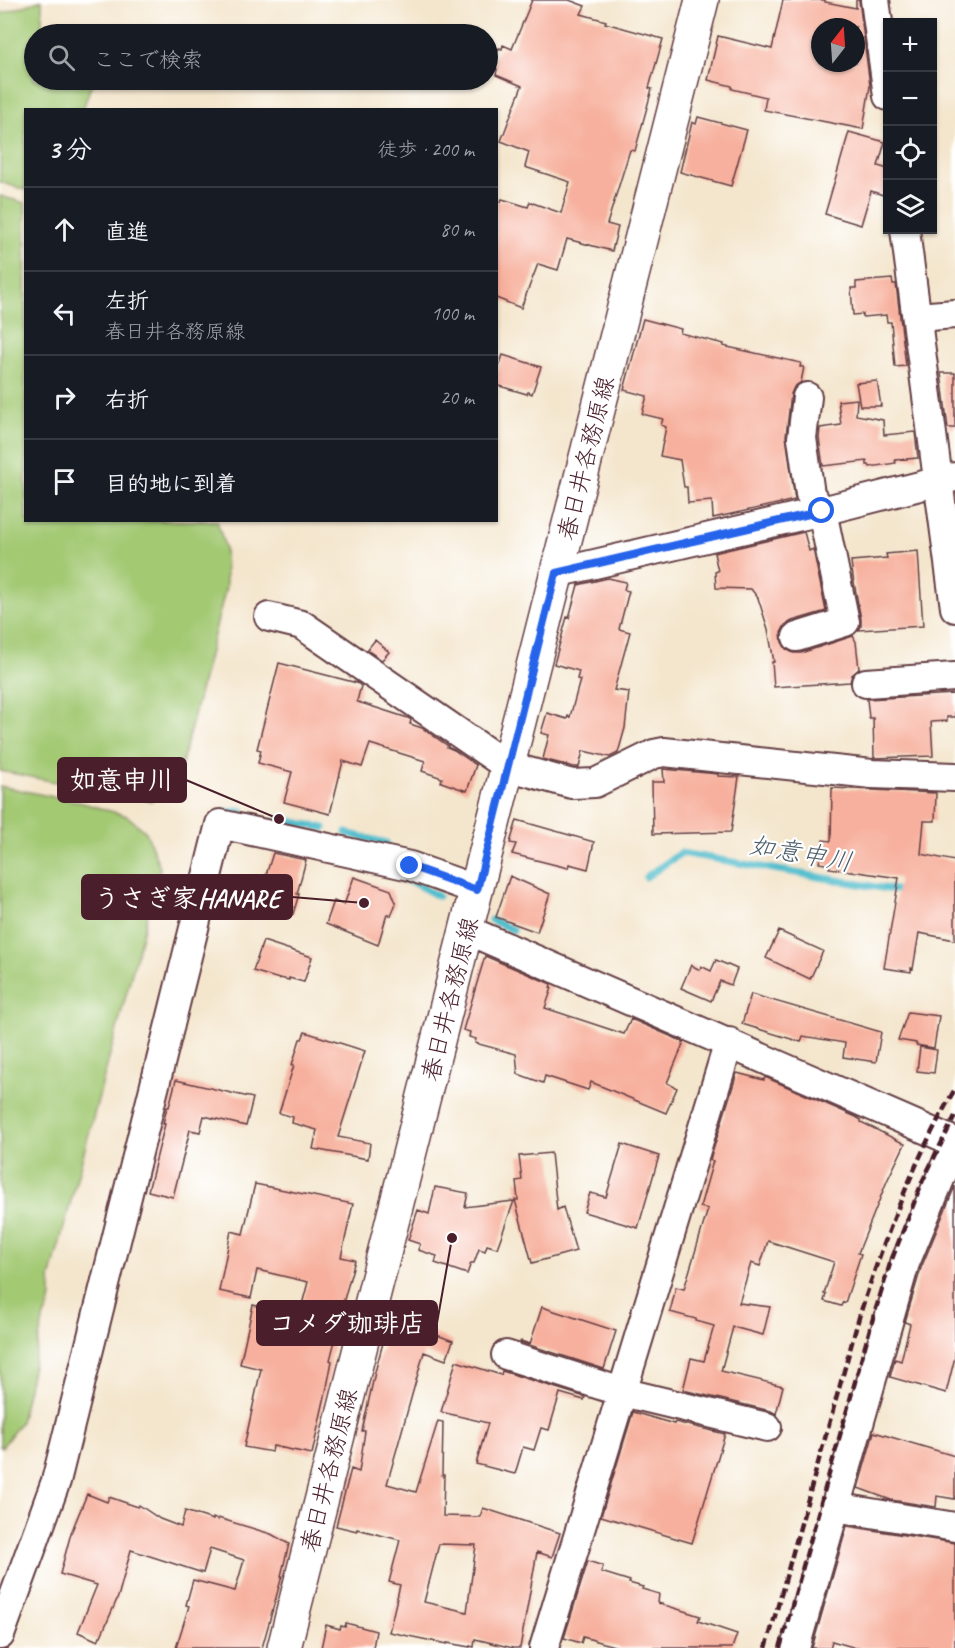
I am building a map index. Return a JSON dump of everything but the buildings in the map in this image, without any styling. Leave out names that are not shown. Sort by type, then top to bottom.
[{"type":"main road","name":"春日井各務原線","points":[[284,1648],[702,0]]},
{"type":"street","points":[[875,0],[885,72]]},
{"type":"street","points":[[906,234],[917,317],[947,479],[955,608]]},
{"type":"street","points":[[917,317],[955,314]]},
{"type":"street","points":[[797,637],[845,622],[822,511],[810,494],[802,438],[807,397]]},
{"type":"street","points":[[556,573],[822,511],[947,479]]},
{"type":"street","points":[[269,616],[302,625],[507,766],[572,784],[595,783],[654,754],[664,752],[872,774],[955,777]]},
{"type":"street","points":[[866,683],[955,677]]},
{"type":"street","points":[[0,1635],[56,1481],[219,824],[410,866],[477,890]]},
{"type":"street","points":[[467,930],[729,1042],[955,1143],[905,1263],[795,1648]]},
{"type":"street","points":[[545,1648],[729,1042]]},
{"type":"street","points":[[506,1355],[622,1392],[767,1427]]},
{"type":"street","points":[[835,1507],[955,1527]]},
{"type":"green space","points":[[42,0],[42,24],[24,24],[24,90],[90,90],[83,108],[24,108],[24,190],[0,182],[0,14]]},
{"type":"green space","points":[[0,196],[24,203],[24,522],[217,522],[225,547],[226,587],[178,779],[151,801],[0,771]]},
{"type":"green space","points":[[0,786],[83,803],[127,816],[146,832],[160,868],[50,1279],[50,1302],[44,1316],[20,1423],[2,1447],[0,1446]]},
{"type":"waterway","name":"如意申川","points":[[227,812],[242,811]]},
{"type":"waterway","name":"如意申川","points":[[279,819],[324,828]]},
{"type":"waterway","name":"如意申川","points":[[346,833],[386,843]]},
{"type":"waterway","name":"如意申川","points":[[646,877],[681,853],[905,892]]},
{"type":"waterway","name":"如意申川","points":[[406,879],[438,896]]},
{"type":"waterway","name":"如意申川","points":[[491,920],[513,930]]},
{"type":"railway","points":[[766,1648],[860,1314],[890,1228],[914,1171],[955,1089]]},
{"type":"railway","points":[[780,1648],[890,1264],[923,1180],[955,1116]]},
{"type":"place","name":"如意申川","points":[[279,819]]},
{"type":"place","name":"うさぎ家HANARE","points":[[364,903]]},
{"type":"place","name":"コメダ珈琲店","points":[[452,1238]]},
{"type":"route","points":[[410,866],[477,890],[556,573],[822,511]]}]
